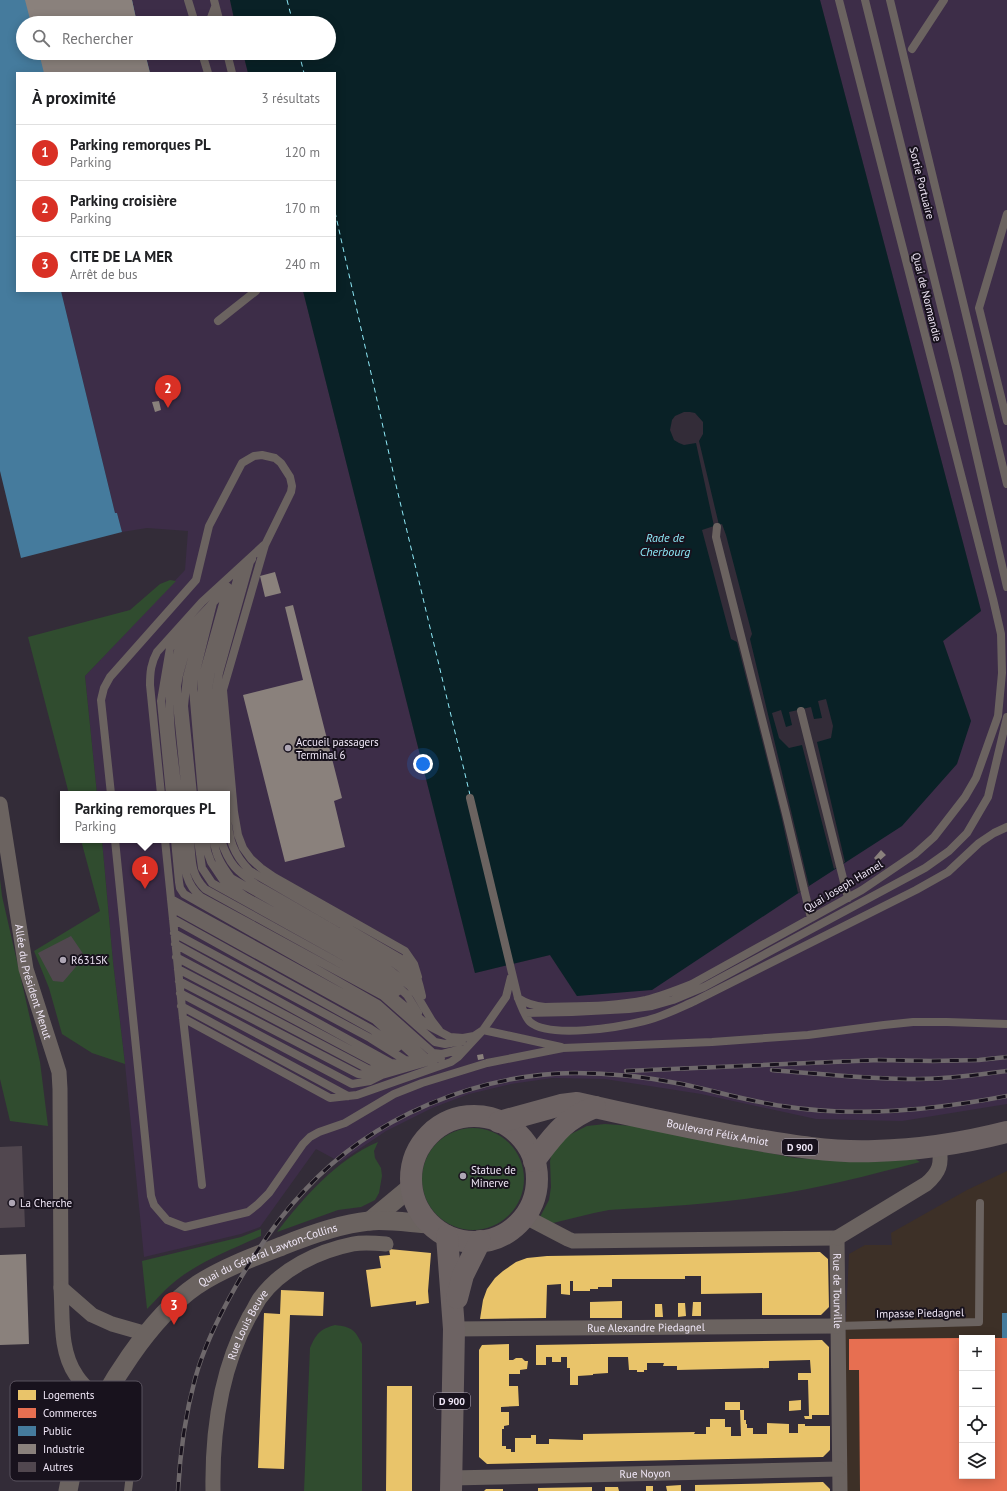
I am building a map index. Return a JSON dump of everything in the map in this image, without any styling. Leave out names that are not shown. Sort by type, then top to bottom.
[{"type":"main road","name":"Boulevard Félix Amiot","points":[[499,1122],[561,1105],[577,1103],[708,1131],[782,1144],[814,1149],[875,1151],[939,1146],[965,1142],[1007,1132]]},
{"type":"main road","points":[[534,1161],[558,1130],[571,1120],[595,1107]]},
{"type":"main road","points":[[469,1116],[486,1118],[499,1122],[511,1129],[521,1138],[534,1161],[536,1190],[524,1216],[516,1226],[505,1234],[480,1241],[460,1240],[447,1236],[429,1224],[417,1207],[411,1187],[411,1172],[417,1151],[426,1139],[437,1128],[452,1120],[469,1116]]},
{"type":"main road","name":"D 900","points":[[447,1236],[453,1320],[451,1485]]},
{"type":"main road","name":"D 900","points":[[453,1320],[463,1275],[480,1241]]},
{"type":"street","name":"Allée du Président Menut","points":[[0,804],[26,969],[59,1072],[61,1288],[64,1342],[66,1356],[76,1376],[81,1381]]},
{"type":"street","name":"Rue de Tourville","points":[[840,1491],[837,1238],[926,1184],[940,1166],[941,1159],[939,1146]]},
{"type":"street","name":"Quai du Général Lawton-Collins","points":[[370,1221],[411,1187]]},
{"type":"street","points":[[524,1216],[568,1240],[573,1241],[837,1238]]},
{"type":"street","name":"Quai du Général Lawton-Collins","points":[[114,1381],[147,1334],[167,1311],[197,1285],[221,1271],[297,1240],[331,1229],[370,1221],[429,1224]]},
{"type":"street","name":"Rue Louis Beuve","points":[[213,1491],[212,1464],[216,1424],[224,1381],[245,1324],[259,1298],[278,1278],[299,1264],[323,1253],[353,1244],[371,1242],[386,1244]]},
{"type":"street","points":[[61,1288],[92,1315],[112,1324],[147,1334]]},
{"type":"street","name":"Rue Alexandre Piedagnel","points":[[453,1320],[838,1326]]},
{"type":"street","name":"Rue Noyon","points":[[451,1485],[840,1469]]},
{"type":"street","name":"Quai du Général Lawton-Collins","points":[[68,1491],[70,1481]]},
{"type":"lane","points":[[188,0],[193,16]]},
{"type":"lane","name":"Quai de Normandie","points":[[839,0],[993,599]]},
{"type":"lane","name":"Sortie Portuaire","points":[[865,0],[957,371],[1007,587]]},
{"type":"lane","points":[[890,0],[1007,484]]},
{"type":"lane","points":[[912,49],[944,0]]},
{"type":"lane","points":[[211,16],[215,3]]},
{"type":"lane","points":[[215,3],[218,16]]},
{"type":"lane","points":[[204,60],[208,72]]},
{"type":"lane","points":[[229,60],[232,72]]},
{"type":"lane","points":[[1007,214],[979,308],[1007,421]]},
{"type":"lane","points":[[218,321],[255,292]]},
{"type":"lane","points":[[111,791],[101,700],[104,688],[110,677],[196,580],[209,526],[242,463],[254,456],[262,455],[275,458],[290,477],[292,486],[291,492],[265,545],[223,690],[234,812],[238,835],[243,848],[251,859],[261,868],[274,877],[404,951],[414,964],[428,1014]]},
{"type":"lane","points":[[717,527],[716,537],[786,814],[810,918]]},
{"type":"lane","points":[[170,791],[162,701],[170,648],[228,587],[265,545]]},
{"type":"lane","points":[[160,791],[150,685],[152,661],[156,652],[202,602],[265,545]]},
{"type":"lane","points":[[225,791],[216,690],[219,673],[250,562]]},
{"type":"lane","points":[[217,791],[208,689],[211,672],[238,576]]},
{"type":"lane","points":[[209,791],[200,698],[205,668],[228,587]]},
{"type":"lane","name":"Quai Joseph Hamel","points":[[518,998],[526,1003],[545,1007],[623,1004],[647,1000],[692,984],[862,890],[916,854],[929,841],[965,797],[976,778],[998,716],[1002,673],[1001,634],[993,599]]},
{"type":"lane","points":[[202,791],[193,689],[214,602]]},
{"type":"lane","points":[[193,791],[184,706],[186,677],[204,612]]},
{"type":"lane","points":[[186,791],[178,706],[178,686],[179,675],[193,624]]},
{"type":"lane","points":[[178,791],[170,709],[170,692],[171,679],[182,635]]},
{"type":"lane","points":[[801,711],[848,898]]},
{"type":"lane","points":[[525,1013],[629,1009],[652,1006],[673,1000],[704,988],[925,868],[949,851],[967,833],[988,797],[1007,716]]},
{"type":"lane","points":[[470,798],[518,998],[529,1021],[542,1028],[569,1031],[630,1023],[660,1016],[695,1001],[916,890],[948,872],[979,843],[994,833],[1007,827]]},
{"type":"lane","points":[[230,838],[241,862],[250,871],[381,967],[407,995],[418,1013],[429,1026],[456,1038],[472,1040]]},
{"type":"lane","points":[[115,843],[151,1196],[154,1205],[167,1220],[184,1227],[248,1212],[269,1193],[303,1144],[310,1137],[319,1132],[345,1123],[394,1094],[422,1083],[487,1063],[563,1048],[712,1042],[808,1035],[914,1022],[1007,1024]]},
{"type":"lane","points":[[165,843],[182,1018],[202,1185]]},
{"type":"lane","points":[[175,843],[180,888],[184,894],[377,1012],[433,1053],[442,1054],[462,1049]]},
{"type":"lane","points":[[183,843],[188,883],[201,897],[383,996],[435,1042],[445,1044],[472,1040]]},
{"type":"lane","points":[[190,843],[194,875],[205,889],[381,967],[411,978],[422,996]]},
{"type":"lane","points":[[198,843],[202,868],[212,883],[381,967],[403,960],[414,970],[418,977]]},
{"type":"lane","points":[[206,843],[207,851],[211,862],[223,880],[245,896],[381,967]]},
{"type":"lane","points":[[214,843],[216,854],[220,862],[232,878],[381,967],[429,1026]]},
{"type":"lane","points":[[222,843],[228,859],[238,872],[410,986],[432,1021],[442,1033]]},
{"type":"lane","points":[[171,899],[377,1012],[426,1058],[448,1057]]},
{"type":"lane","points":[[172,908],[377,1012],[420,1063]]},
{"type":"lane","points":[[173,920],[372,1029],[420,1063]]},
{"type":"lane","points":[[174,933],[370,1038],[405,1060],[420,1063]]},
{"type":"lane","points":[[175,944],[364,1052],[379,1065],[388,1068],[407,1068]]},
{"type":"lane","points":[[176,956],[364,1052],[399,1065],[420,1063],[448,1057],[462,1049],[483,1030],[506,997],[511,969]]},
{"type":"lane","points":[[178,969],[362,1066],[376,1072],[395,1071]]},
{"type":"lane","points":[[179,981],[358,1074],[382,1074],[420,1063]]},
{"type":"lane","points":[[180,993],[352,1084],[370,1081],[382,1074]]},
{"type":"lane","points":[[181,1006],[348,1096]]},
{"type":"lane","points":[[182,1018],[330,1098],[356,1095],[442,1066],[458,1057],[472,1040]]},
{"type":"lane","points":[[483,1030],[563,1048]]},
{"type":"lane","name":"Impasse Piedagnel","points":[[838,1326],[979,1322],[980,1203]]},
{"type":"lane","points":[[128,1491],[129,1481]]},
{"type":"shaded area","points":[[132,0],[230,0],[233,16],[135,16]]},
{"type":"shaded area","points":[[820,0],[1007,0],[1007,1104],[902,1121],[816,1119],[701,1094],[605,1079],[552,1078],[511,1084],[469,1094],[432,1108],[386,1131],[340,1162],[316,1149],[260,1227],[241,1234],[144,1257],[125,1064],[113,962],[102,843],[230,843],[230,791],[97,791],[85,676],[185,570],[188,531],[147,528],[122,532],[117,513],[115,513],[61,292],[303,292],[475,973],[550,955],[577,996],[798,893],[834,869],[971,721],[943,641],[981,611]]},
{"type":"shaded area","points":[[147,60],[245,60],[248,72],[150,72]]},
{"type":"shaded area","points":[[1007,1171],[1007,1491],[840,1491],[839,1469],[849,1254],[865,1245],[892,1245],[891,1233],[967,1190]]},
{"type":"green space","points":[[170,580],[176,581],[85,676],[97,791],[68,791],[28,637],[130,610],[160,584]]},
{"type":"green space","points":[[82,843],[102,843],[113,962],[125,1064],[92,1053],[62,1034],[49,988],[34,951],[100,911]]},
{"type":"green space","points":[[0,879],[2,896],[40,1062],[48,1126],[10,1121],[0,1079]]},
{"type":"green space","points":[[605,1124],[633,1126],[795,1158],[867,1162],[915,1159],[920,1162],[824,1186],[746,1199],[609,1210],[553,1223],[540,1217],[549,1200],[551,1187],[550,1161],[552,1152],[569,1135],[587,1126]]},
{"type":"green space","points":[[473,1128],[493,1131],[502,1136],[516,1150],[521,1159],[524,1179],[521,1199],[516,1208],[502,1222],[493,1227],[473,1230],[453,1227],[444,1222],[430,1208],[425,1199],[422,1179],[425,1159],[430,1150],[444,1136],[453,1131]]},
{"type":"green space","points":[[378,1142],[374,1151],[375,1158],[381,1168],[382,1176],[379,1193],[375,1200],[361,1207],[338,1210],[277,1232],[298,1206],[335,1169],[348,1159]]},
{"type":"green space","points":[[261,1229],[261,1236],[218,1255],[178,1279],[147,1309],[142,1261],[241,1237]]},
{"type":"green space","points":[[335,1325],[349,1328],[355,1332],[362,1344],[362,1491],[304,1491],[310,1348],[314,1339],[322,1330]]},
{"type":"water","name":"Rade de Cherbourg","points":[[230,0],[820,0],[981,611],[943,641],[971,721],[957,764],[902,826],[652,990],[577,996],[550,955],[475,973],[303,292],[336,292],[336,72],[248,72],[245,60],[336,60],[336,16],[233,16]]},
{"type":"pier","points":[[684,412],[695,413],[703,422],[703,434],[699,441],[719,525],[722,524],[726,535],[752,634],[750,639],[809,886],[798,893],[781,815],[737,642],[731,639],[702,530],[714,526],[696,443],[684,445],[679,443],[674,440],[670,430],[672,420],[675,416]]},
{"type":"pier","points":[[826,699],[833,726],[831,738],[817,742],[845,862],[834,869],[802,745],[789,748],[779,738],[772,713],[781,710],[786,727],[792,725],[789,712],[811,707],[814,719],[822,718],[818,701]]},
{"type":"building: Logements","points":[[389,1249],[431,1253],[428,1291],[429,1303],[416,1305],[416,1301],[371,1307],[366,1270],[381,1268],[379,1256],[390,1255]]},
{"type":"building: Logements","points":[[820,1252],[828,1259],[829,1307],[821,1315],[762,1315],[762,1293],[701,1294],[701,1276],[685,1276],[685,1279],[612,1279],[612,1287],[598,1287],[598,1289],[590,1289],[590,1291],[573,1291],[573,1281],[570,1281],[570,1295],[561,1294],[561,1284],[547,1285],[546,1318],[480,1319],[483,1300],[487,1289],[495,1278],[516,1262],[527,1258],[547,1256]]},
{"type":"building: Logements","points":[[281,1290],[324,1292],[323,1316],[290,1315],[284,1469],[258,1468],[264,1313],[280,1314]]},
{"type":"building: Logements","points":[[622,1301],[622,1318],[590,1318],[590,1302]]},
{"type":"building: Logements","points":[[693,1302],[701,1302],[701,1316],[692,1316]]},
{"type":"building: Logements","points":[[678,1303],[685,1303],[686,1316],[678,1317]]},
{"type":"building: Logements","points":[[655,1304],[662,1304],[663,1317],[655,1317]]},
{"type":"building: Logements","points":[[822,1340],[829,1347],[829,1415],[812,1415],[812,1419],[805,1419],[804,1416],[809,1416],[808,1380],[798,1380],[798,1373],[811,1373],[810,1360],[769,1361],[769,1368],[677,1370],[677,1366],[663,1366],[664,1363],[647,1363],[647,1370],[644,1370],[644,1372],[637,1372],[637,1370],[629,1370],[628,1357],[608,1357],[608,1373],[578,1376],[578,1385],[570,1385],[570,1368],[567,1368],[567,1357],[561,1357],[561,1362],[552,1362],[552,1357],[546,1357],[546,1365],[536,1365],[536,1345]]},
{"type":"building: Logements","points":[[509,1344],[509,1360],[522,1358],[525,1361],[528,1361],[527,1369],[520,1370],[520,1374],[509,1374],[509,1386],[518,1386],[519,1406],[501,1407],[501,1412],[509,1412],[509,1425],[504,1426],[504,1429],[502,1429],[502,1446],[506,1446],[506,1449],[511,1449],[511,1452],[515,1452],[515,1438],[531,1438],[531,1435],[536,1435],[536,1444],[549,1444],[549,1439],[583,1440],[583,1434],[695,1432],[694,1434],[706,1434],[706,1427],[710,1427],[710,1419],[725,1419],[725,1427],[731,1427],[731,1436],[741,1436],[740,1410],[744,1410],[744,1420],[746,1420],[747,1428],[753,1428],[753,1434],[767,1434],[767,1423],[789,1424],[789,1433],[798,1433],[798,1424],[805,1424],[805,1426],[830,1426],[830,1450],[823,1457],[487,1464],[479,1457],[479,1350],[482,1345]]},
{"type":"building: Logements","points":[[387,1386],[412,1386],[412,1491],[386,1491]]},
{"type":"building: Logements","points":[[801,1400],[801,1410],[789,1411],[789,1401]]},
{"type":"building: Logements","points":[[725,1402],[740,1402],[740,1410],[725,1410]]},
{"type":"building: Logements","points":[[823,1482],[830,1489],[830,1491],[695,1491],[695,1485]]},
{"type":"building: Logements","points":[[681,1485],[681,1491],[667,1491],[666,1486]]},
{"type":"building: Logements","points":[[646,1486],[653,1486],[653,1491],[646,1491]]},
{"type":"building: Logements","points":[[592,1487],[592,1491],[538,1491],[538,1488]]},
{"type":"building: Logements","points":[[605,1487],[618,1487],[619,1491],[605,1491]]},
{"type":"building: Logements","points":[[486,1489],[503,1489],[503,1491],[484,1491]]},
{"type":"building: Commerces","points":[[959,1338],[959,1479],[995,1479],[995,1338],[1007,1338],[1007,1491],[860,1491],[859,1370],[849,1370],[849,1339]]},
{"type":"building: Public","points":[[0,0],[132,0],[135,16],[16,16],[16,60],[147,60],[150,72],[16,72],[16,292],[61,292],[115,513],[117,513],[122,532],[21,558],[0,471]]},
{"type":"building: Public","points":[[1002,1313],[1007,1313],[1007,1338],[1002,1338]]},
{"type":"building: Industrie","points":[[25,0],[132,0],[135,16],[29,16]]},
{"type":"building: Industrie","points":[[41,60],[147,60],[150,72],[44,72]]},
{"type":"building: Industrie","points":[[159,401],[161,410],[155,412],[152,402]]},
{"type":"building: Industrie","points":[[275,572],[281,593],[265,597],[260,576]]},
{"type":"building: Industrie","name":"Accueil passagers Terminal 6","points":[[293,605],[342,798],[334,801],[345,847],[285,862],[243,695],[303,680],[285,607]]},
{"type":"building: Industrie","points":[[881,850],[886,855],[878,862],[874,858]]},
{"type":"building: Industrie","points":[[483,1054],[484,1059],[478,1060],[477,1055]]},
{"type":"building: Industrie","points":[[26,1254],[29,1344],[0,1345],[0,1255]]},
{"type":"building: Autres","name":"R631SK","points":[[71,936],[86,958],[80,962],[63,982],[53,981],[38,953]]},
{"type":"building: Autres","name":"La Cherche","points":[[22,1146],[25,1227],[0,1228],[0,1147]]},
{"type":"ferry route","points":[[287,0],[291,16]]},
{"type":"ferry route","points":[[301,60],[304,72]]},
{"type":"ferry route","points":[[336,216],[396,485],[470,795]]},
{"type":"railway","points":[[626,1071],[879,1060],[979,1060],[1007,1057]]},
{"type":"railway","points":[[772,1070],[900,1079],[952,1078],[1007,1071]]},
{"type":"railway","points":[[178,1491],[186,1421],[191,1393],[199,1367],[212,1331],[259,1248],[295,1201],[332,1164],[362,1141],[394,1121],[428,1104],[464,1091],[501,1081],[538,1075],[575,1073],[655,1079],[744,1099],[810,1110],[866,1112],[894,1111],[951,1105],[1007,1096]]},
{"type":"place","name":"Parking croisière","points":[[168,408]]},
{"type":"place","name":"Accueil passagers Terminal 6","points":[[288,748]]},
{"type":"place","name":"Parking remorques PL","points":[[145,889]]},
{"type":"place","name":"R631SK","points":[[63,960]]},
{"type":"place","name":"Statue de Minerve","points":[[463,1176]]},
{"type":"place","name":"La Cherche","points":[[12,1203]]},
{"type":"place","name":"CITE DE LA MER","points":[[174,1325]]}]
